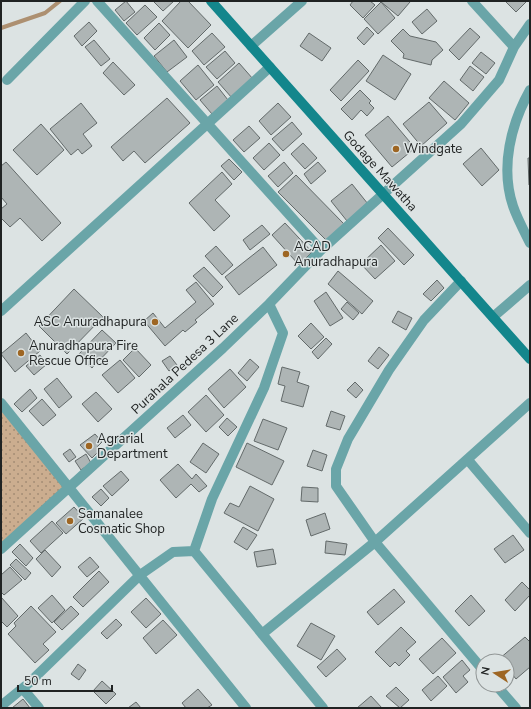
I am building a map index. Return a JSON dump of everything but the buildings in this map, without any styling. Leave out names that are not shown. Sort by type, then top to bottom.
[{"type":"street","points":[[7,80],[85,1]]},
{"type":"street","points":[[97,1],[321,250]]},
{"type":"street","name":"Godage Mawatha","points":[[211,1],[530,359]]},
{"type":"street","points":[[251,46],[302,1]]},
{"type":"street","points":[[472,1],[514,47]]},
{"type":"street","name":"Purahala Pedesa 3 Lane","points":[[1,549],[70,488],[269,304],[321,250],[461,124],[499,80],[514,47],[530,24]]},
{"type":"street","points":[[1,311],[270,67]]},
{"type":"street","points":[[530,90],[520,108],[512,132],[509,153],[509,181],[513,206],[530,242]]},
{"type":"street","points":[[461,281],[424,320],[389,370],[348,439],[336,469],[336,486],[375,542],[475,661]]},
{"type":"street","points":[[493,317],[530,284]]},
{"type":"street","points":[[194,551],[212,499],[264,388],[283,333],[269,304]]},
{"type":"street","points":[[1,403],[246,708]]},
{"type":"street","points":[[262,634],[375,542],[530,404]]},
{"type":"street","points":[[468,460],[530,533]]},
{"type":"street","points":[[1,706],[23,689],[140,575],[173,552],[194,551]]},
{"type":"street","points":[[194,551],[323,708]]},
{"type":"street","points":[[23,689],[39,708]]},
{"type":"street","points":[[503,693],[516,708]]},
{"type":"shaded area","points":[[1,403],[70,488],[1,549]]},
{"type":"waterway","points":[[1,28],[45,13],[60,1]]},
{"type":"place","name":"Windgate","points":[[396,149]]},
{"type":"place","name":"ACAD Anuradhapura","points":[[286,254]]},
{"type":"place","name":"ASC Anuradhapura","points":[[155,322]]},
{"type":"place","name":"Anuradhapura Fire Rescue Office","points":[[21,353]]},
{"type":"place","name":"Agrarial Department","points":[[89,446]]},
{"type":"place","name":"Samanalee Cosmatic Shop","points":[[70,521]]}]
